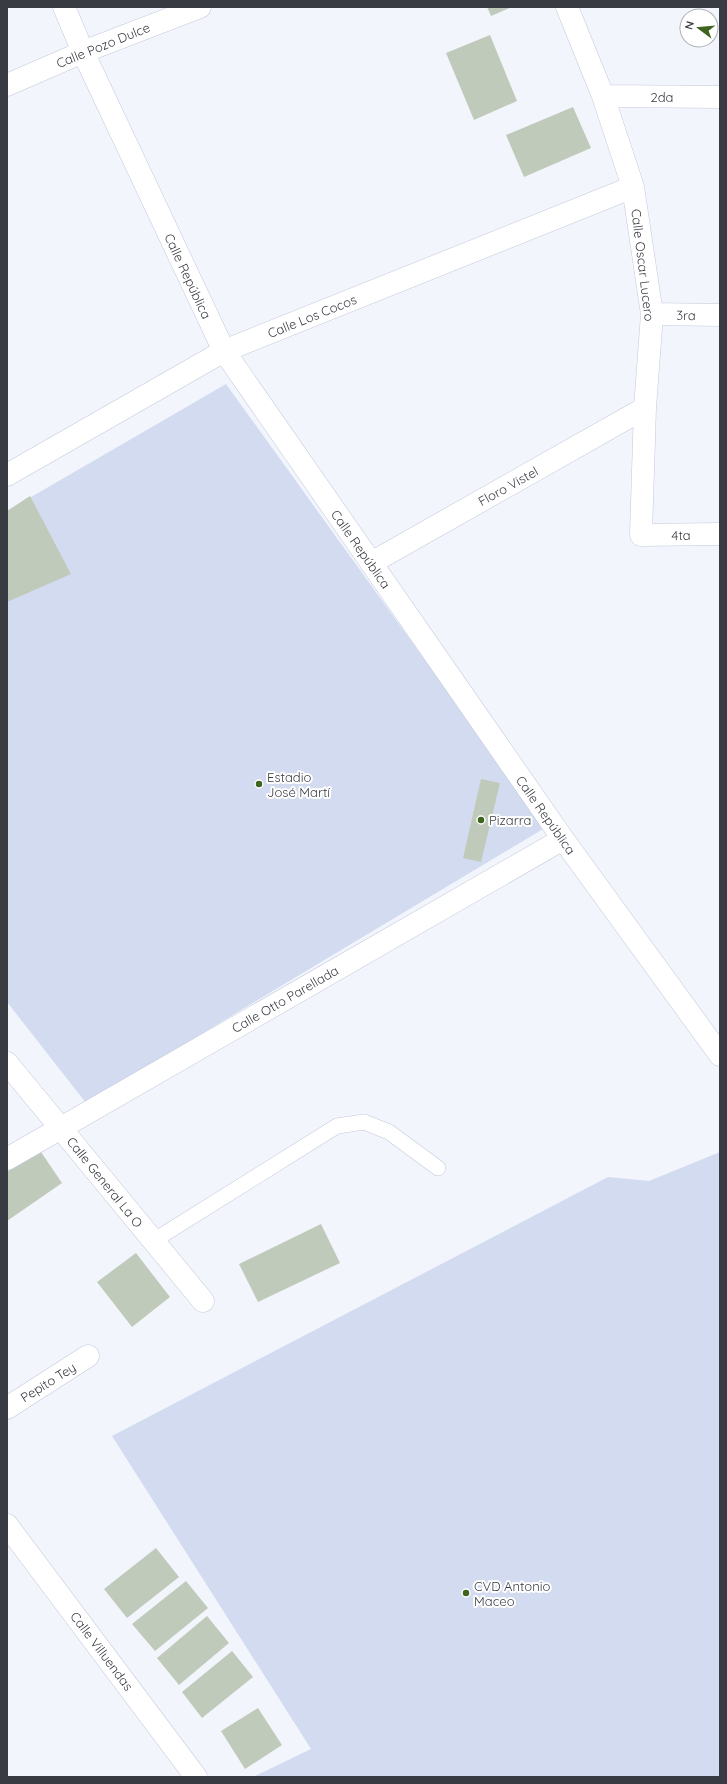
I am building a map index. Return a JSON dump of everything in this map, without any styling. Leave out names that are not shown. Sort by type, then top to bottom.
[{"type":"street","name":"Calle República","points":[[64,7],[83,52],[224,351],[563,839],[720,1054]]},
{"type":"street","name":"Calle Pozo Dulce","points":[[7,85],[83,52],[200,7]]},
{"type":"street","name":"Calle Oscar Lucero","points":[[567,7],[604,96],[633,188],[652,314],[645,408],[641,536]]},
{"type":"street","name":"2da","points":[[604,96],[720,97]]},
{"type":"street","name":"Calle Los Cocos","points":[[7,475],[224,351],[633,188]]},
{"type":"street","name":"3ra","points":[[652,314],[720,315]]},
{"type":"street","name":"Floro Vistel","points":[[371,563],[645,408]]},
{"type":"street","name":"4ta","points":[[641,536],[720,534]]},
{"type":"street","name":"Calle Otto Parellada","points":[[7,1159],[563,839]]},
{"type":"street","name":"Calle General La O","points":[[7,1063],[203,1301]]},
{"type":"street","name":"Pepito Tey","points":[[7,1408],[88,1356]]},
{"type":"street","name":"Calle Villuendas","points":[[7,1525],[196,1777]]},
{"type":"lane","points":[[153,1241],[337,1126],[364,1122],[389,1132],[438,1168]]},
{"type":"shaded area","name":"Estadio José Martí","points":[[226,384],[481,738],[543,829],[86,1103],[7,1002],[7,511]]},
{"type":"shaded area","name":"CVD Antonio Maceo","points":[[720,1152],[720,1777],[253,1777],[311,1749],[112,1436],[608,1177],[649,1181]]},
{"type":"building","points":[[487,7],[512,7],[491,16]]},
{"type":"building","points":[[490,35],[517,101],[474,120],[446,53]]},
{"type":"building","points":[[573,107],[591,148],[524,177],[506,135]]},
{"type":"building","points":[[30,496],[71,574],[7,602],[7,511]]},
{"type":"building","name":"Pizarra","points":[[481,779],[500,783],[481,862],[463,858]]},
{"type":"building","points":[[39,1149],[62,1183],[7,1221],[7,1172]]},
{"type":"building","points":[[321,1224],[340,1263],[258,1302],[239,1264]]},
{"type":"building","points":[[136,1253],[170,1297],[132,1327],[97,1282]]},
{"type":"building","points":[[156,1548],[179,1577],[127,1618],[104,1589]]},
{"type":"building","points":[[186,1581],[208,1608],[155,1651],[132,1624]]},
{"type":"building","points":[[207,1616],[229,1643],[179,1685],[157,1658]]},
{"type":"building","points":[[232,1651],[253,1677],[202,1718],[182,1692]]},
{"type":"building","points":[[258,1708],[282,1745],[245,1769],[221,1731]]},
{"type":"place","name":"Estadio José Martí","points":[[259,784]]},
{"type":"place","name":"Pizarra","points":[[481,820]]},
{"type":"place","name":"CVD Antonio Maceo","points":[[466,1593]]}]
